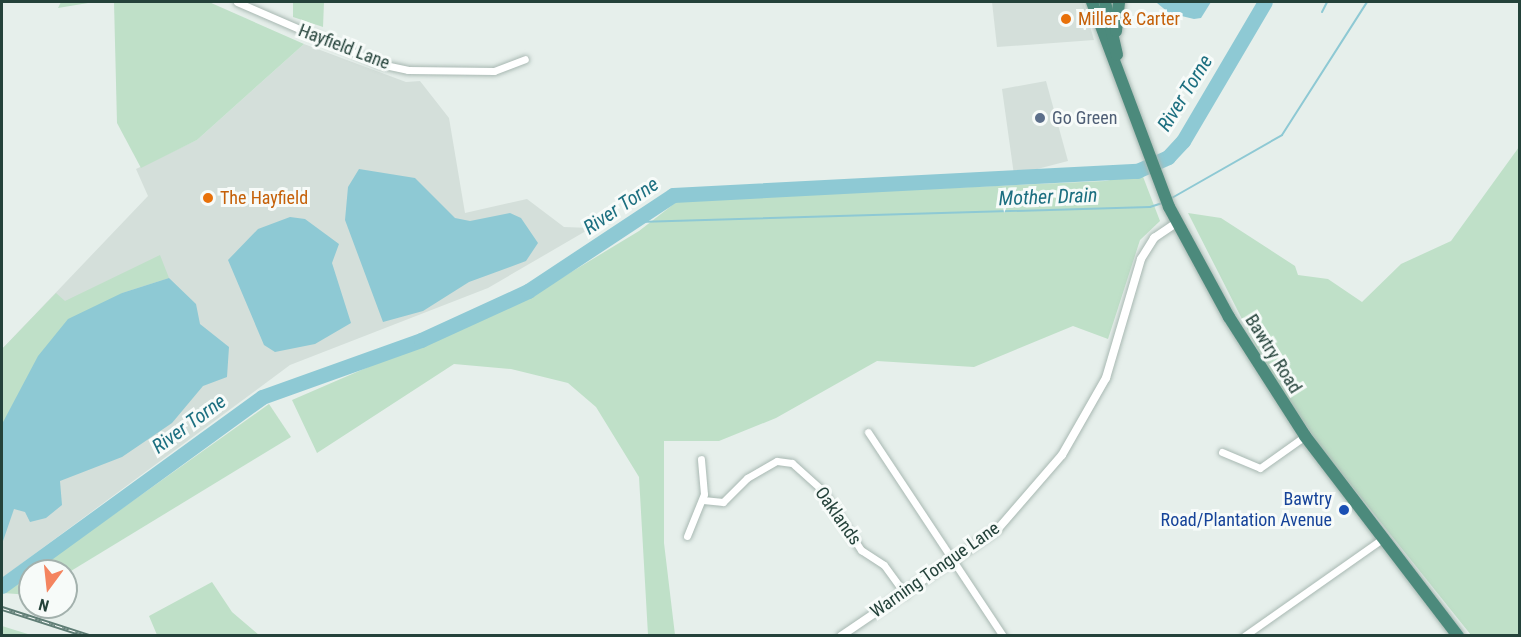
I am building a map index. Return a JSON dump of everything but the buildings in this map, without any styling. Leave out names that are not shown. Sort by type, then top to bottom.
[{"type":"highway","name":"Bawtry Road","points":[[1092,2],[1117,59],[1169,207],[1229,317],[1305,436],[1458,636]]},
{"type":"highway","name":"Bawtry Road","points":[[1105,2],[1115,36],[1117,59]]},
{"type":"highway","points":[[1115,36],[1119,2]]},
{"type":"street","name":"Hayfield Lane","points":[[237,2],[380,64],[408,70],[494,71],[525,59]]},
{"type":"street","name":"Warning Tongue Lane","points":[[841,636],[997,530],[1077,434],[1106,378],[1141,259],[1154,238],[1178,222]]},
{"type":"street","points":[[868,432],[1004,636]]},
{"type":"street","points":[[1222,452],[1260,468],[1305,436]]},
{"type":"street","points":[[687,536],[703,500],[701,459]]},
{"type":"street","name":"Oaklands","points":[[703,500],[723,502],[747,477],[777,461],[792,463],[822,490],[861,550],[884,565],[905,594]]},
{"type":"street","points":[[1244,636],[1382,539]]},
{"type":"shaded area","points":[[992,2],[1083,2],[1094,40],[997,47]]},
{"type":"shaded area","points":[[304,44],[406,82],[420,81],[449,118],[465,213],[527,199],[564,227],[591,228],[488,288],[290,365],[28,559],[18,559],[18,566],[2,578],[2,349],[148,196],[136,169],[197,140]]},
{"type":"shaded area","points":[[1046,81],[1068,161],[1014,175],[1002,89]]},
{"type":"green space","points":[[61,2],[94,2],[58,8]]},
{"type":"green space","points":[[114,2],[209,2],[304,44],[197,140],[141,168],[117,123]]},
{"type":"green space","points":[[293,2],[324,2],[323,27],[293,17]]},
{"type":"green space","points":[[1519,147],[1519,635],[1471,635],[1322,449],[1267,368],[1188,213],[1221,218],[1295,266],[1298,275],[1328,279],[1362,302],[1401,264],[1451,241]]},
{"type":"green space","points":[[1142,174],[1160,221],[1140,240],[1108,339],[1073,326],[974,367],[877,361],[776,418],[719,441],[664,441],[664,543],[675,635],[648,635],[639,477],[596,407],[568,383],[511,369],[454,364],[317,453],[292,400],[530,297],[639,231],[679,200],[1105,181]]},
{"type":"green space","points":[[160,255],[169,278],[122,293],[2,424],[2,349],[56,293],[65,301]]},
{"type":"green space","points":[[269,404],[291,437],[78,567],[78,559],[51,559]]},
{"type":"green space","points":[[18,582],[18,594],[3,593]]},
{"type":"green space","points":[[212,582],[232,612],[259,635],[157,635],[149,616]]},
{"type":"green space","points":[[2,626],[31,635],[2,635]]},
{"type":"water","points":[[1211,2],[1201,18],[1194,19],[1169,13],[1157,3]]},
{"type":"water","points":[[359,169],[415,178],[455,218],[470,221],[510,213],[521,218],[538,243],[526,261],[469,282],[423,311],[383,322],[345,220],[348,187]]},
{"type":"water","points":[[290,217],[305,219],[339,244],[332,263],[351,323],[315,344],[275,352],[264,345],[228,260],[258,229]]},
{"type":"water","points":[[169,278],[196,304],[200,324],[229,347],[227,377],[203,386],[172,423],[122,457],[60,481],[62,505],[46,518],[30,522],[25,512],[14,509],[2,544],[2,424],[38,356],[68,319],[122,293]]},
{"type":"waterway","name":"River Torne","points":[[2,586],[262,397],[421,340],[528,291],[673,195],[1137,171],[1168,157],[1183,141],[1265,2]]},
{"type":"waterway","points":[[1322,12],[1327,2]]},
{"type":"waterway","name":"Mother Drain","points":[[1170,199],[1282,135],[1367,2]]},
{"type":"waterway","name":"Mother Drain","points":[[638,222],[1150,207],[1162,203]]},
{"type":"railway","points":[[2,608],[89,636]]},
{"type":"place","name":"Miller & Carter","points":[[1066,19]]},
{"type":"place","name":"Go Green","points":[[1040,118]]},
{"type":"place","name":"The Hayfield","points":[[208,198]]},
{"type":"place","name":"Bawtry Road/Plantation Avenue","points":[[1344,510]]}]
